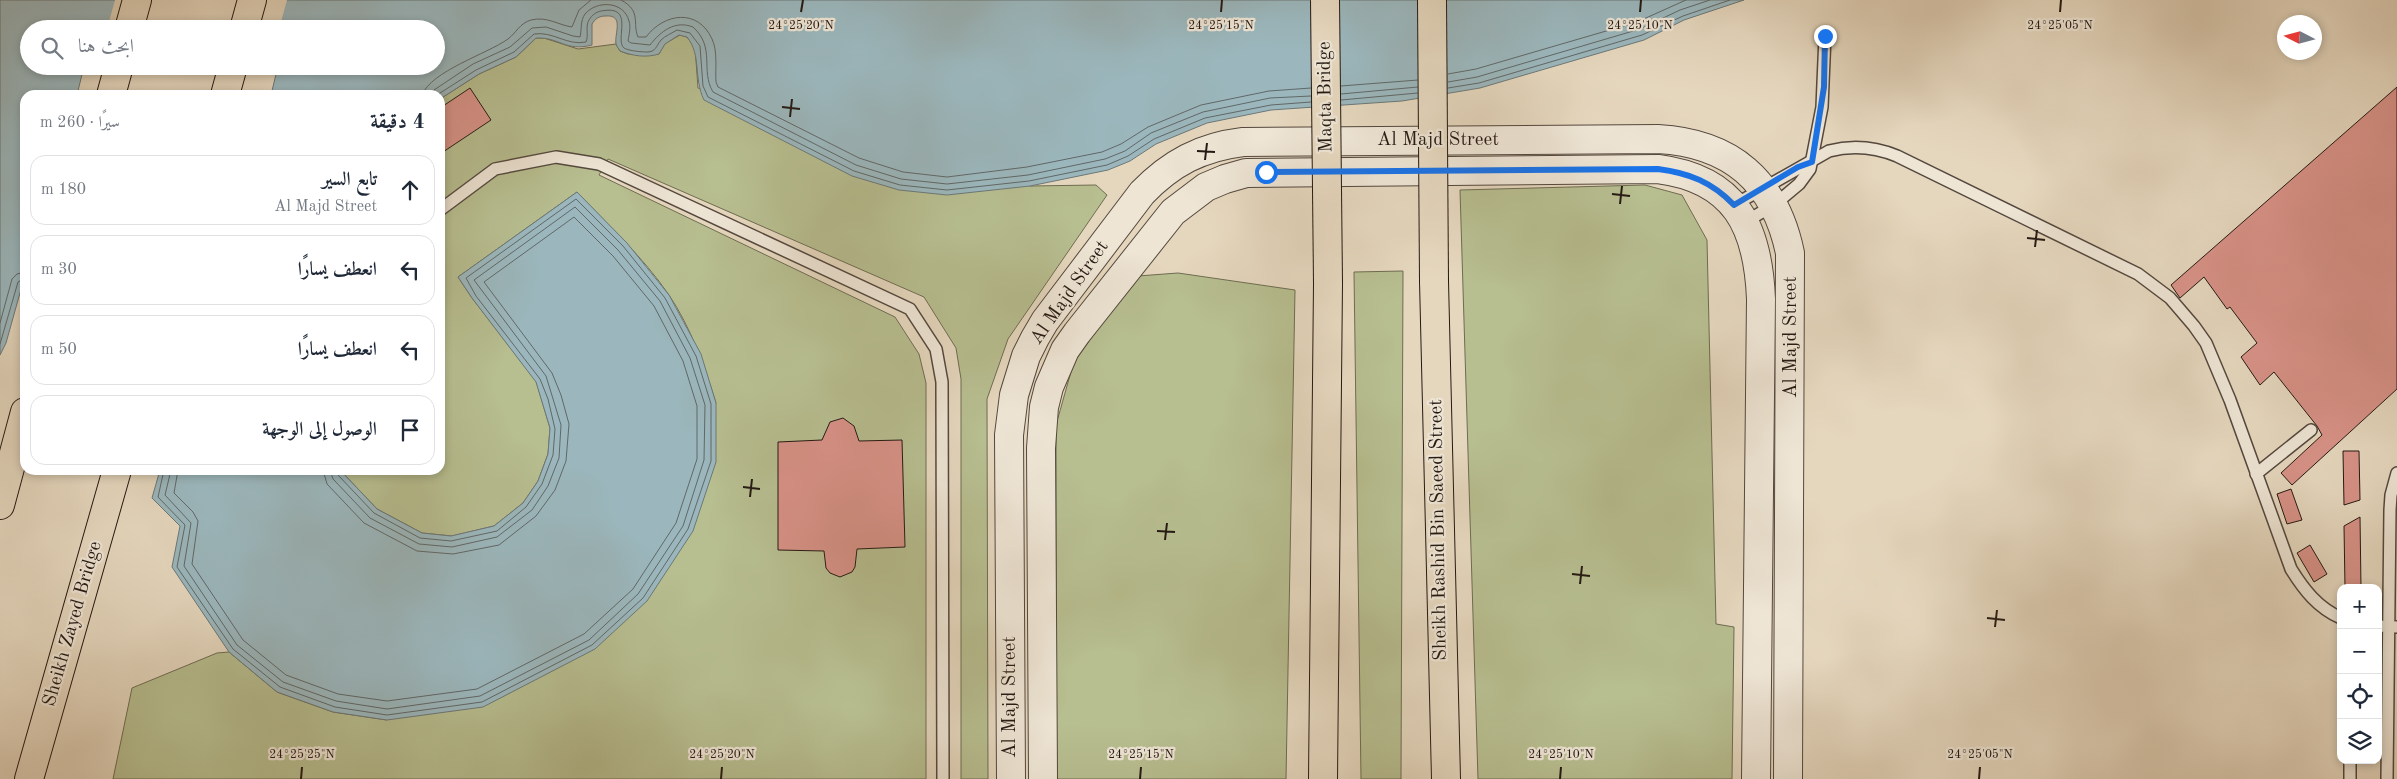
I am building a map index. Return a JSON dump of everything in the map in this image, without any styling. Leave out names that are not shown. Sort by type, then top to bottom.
[{"type":"highway","points":[[131,20],[137,0]]},
{"type":"highway","points":[[246,20],[252,0]]},
{"type":"highway","name":"Maqta Bridge","points":[[1323,779],[1328,283],[1325,0]]},
{"type":"highway","name":"Sheikh Rashid Bin Saeed Street","points":[[1432,0],[1434,281],[1446,779]]},
{"type":"highway","points":[[112,90],[117,75]]},
{"type":"highway","points":[[226,90],[231,75]]},
{"type":"highway","points":[[0,505],[20,431]]},
{"type":"highway","name":"Sheikh Zayed Bridge","points":[[29,779],[116,475]]},
{"type":"street","name":"Al Majd Street","points":[[1010,779],[1009,435],[1014,395],[1026,356],[1045,321],[1142,193],[1170,167],[1205,149],[1242,142],[1658,139],[1700,144],[1720,152],[1738,164],[1768,196],[1786,232],[1791,274],[1788,779]]},
{"type":"street","name":"Al Majd Street","points":[[1043,779],[1041,448],[1044,407],[1056,368],[1077,333],[1168,217],[1189,198],[1225,178],[1266,172],[1658,169],[1683,172],[1706,182],[1739,213],[1758,261],[1761,299],[1756,779]]},
{"type":"lane","points":[[1739,213],[1768,196],[1799,184],[1812,162],[1824,87],[1825,36]]},
{"type":"lane","points":[[1739,213],[1768,196],[1798,167],[1812,162],[1829,151],[1846,148],[1868,148],[1886,152],[2138,274],[2156,286],[2183,312],[2206,343],[2218,369],[2295,576],[2303,589],[2318,604],[2337,616]]},
{"type":"lane","points":[[445,206],[495,169],[556,157],[599,164],[910,308],[936,349],[942,382],[943,779]]},
{"type":"lane","points":[[2256,474],[2311,430]]},
{"type":"lane","points":[[2387,779],[2383,719],[2388,627],[2390,510],[2391,495],[2397,473]]},
{"type":"lane","points":[[2350,764],[2350,779]]},
{"type":"green space","points":[[680,35],[687,37],[695,47],[698,88],[1030,186],[1096,185],[1107,195],[1008,339],[987,399],[988,779],[961,779],[961,379],[956,348],[924,297],[608,159],[599,175],[895,317],[919,354],[926,383],[926,779],[113,779],[132,688],[217,653],[229,652],[277,692],[333,712],[387,720],[716,403],[696,347],[684,320],[669,295],[637,254],[577,192],[458,277],[536,381],[550,428],[548,454],[538,481],[523,503],[494,526],[452,536],[422,533],[377,509],[345,475],[445,475],[445,96],[479,74],[516,57],[536,38],[544,38],[578,49],[616,44],[620,51],[628,54],[659,54],[664,44]]},
{"type":"green space","points":[[1645,185],[1682,195],[1707,240],[1716,624],[1734,627],[1732,779],[1478,779],[1460,190]]},
{"type":"green space","points":[[1403,271],[1401,779],[1361,779],[1354,272]]},
{"type":"green space","points":[[1178,273],[1295,290],[1286,779],[1056,779],[1056,425],[1074,361],[1138,276]]},
{"type":"water","points":[[0,0],[1744,0],[1684,20],[1644,40],[1480,88],[1402,101],[1271,110],[1207,123],[1156,144],[1130,161],[1108,170],[1030,186],[947,195],[899,190],[852,176],[704,100],[692,44],[687,37],[679,35],[665,44],[659,54],[640,56],[630,54],[620,51],[616,44],[617,21],[611,16],[597,18],[593,22],[592,45],[575,47],[544,38],[536,38],[516,57],[479,74],[445,96],[445,90],[272,90],[276,75],[445,75],[445,20],[20,20],[20,75],[82,75],[78,90],[20,90],[20,293],[6,343],[0,355]]},
{"type":"water","points":[[577,192],[627,243],[669,295],[701,354],[716,403],[716,462],[693,531],[647,601],[595,649],[483,707],[387,720],[333,712],[277,692],[229,652],[172,567],[180,526],[152,498],[159,475],[345,475],[377,509],[422,533],[451,536],[494,526],[523,503],[538,481],[548,454],[550,428],[536,382],[458,277]]},
{"type":"pier","points":[[115,0],[287,0],[281,20],[109,20]]},
{"type":"building","points":[[2397,87],[2397,389],[2292,485],[2281,473],[2322,435],[2317,426],[2274,372],[2260,385],[2241,357],[2257,343],[2230,307],[2227,309],[2204,277],[2180,298],[2171,285]]},
{"type":"building","points":[[470,88],[491,120],[445,151],[445,105]]},
{"type":"building","points":[[843,418],[854,426],[859,441],[902,440],[905,547],[857,549],[855,567],[852,572],[840,577],[830,573],[826,568],[824,551],[778,550],[778,442],[822,440],[830,422]]},
{"type":"building","points":[[2343,451],[2359,451],[2360,500],[2344,505]]},
{"type":"building","points":[[2291,489],[2302,520],[2287,524],[2277,494]]},
{"type":"building","points":[[2360,517],[2361,584],[2345,584],[2344,526]]},
{"type":"building","points":[[2310,545],[2327,574],[2314,582],[2297,553]]},
{"type":"route","points":[[1266,172],[1658,169],[1683,172],[1706,182],[1726,196],[1734,205],[1798,167],[1812,162],[1822,107],[1825,36]]}]
